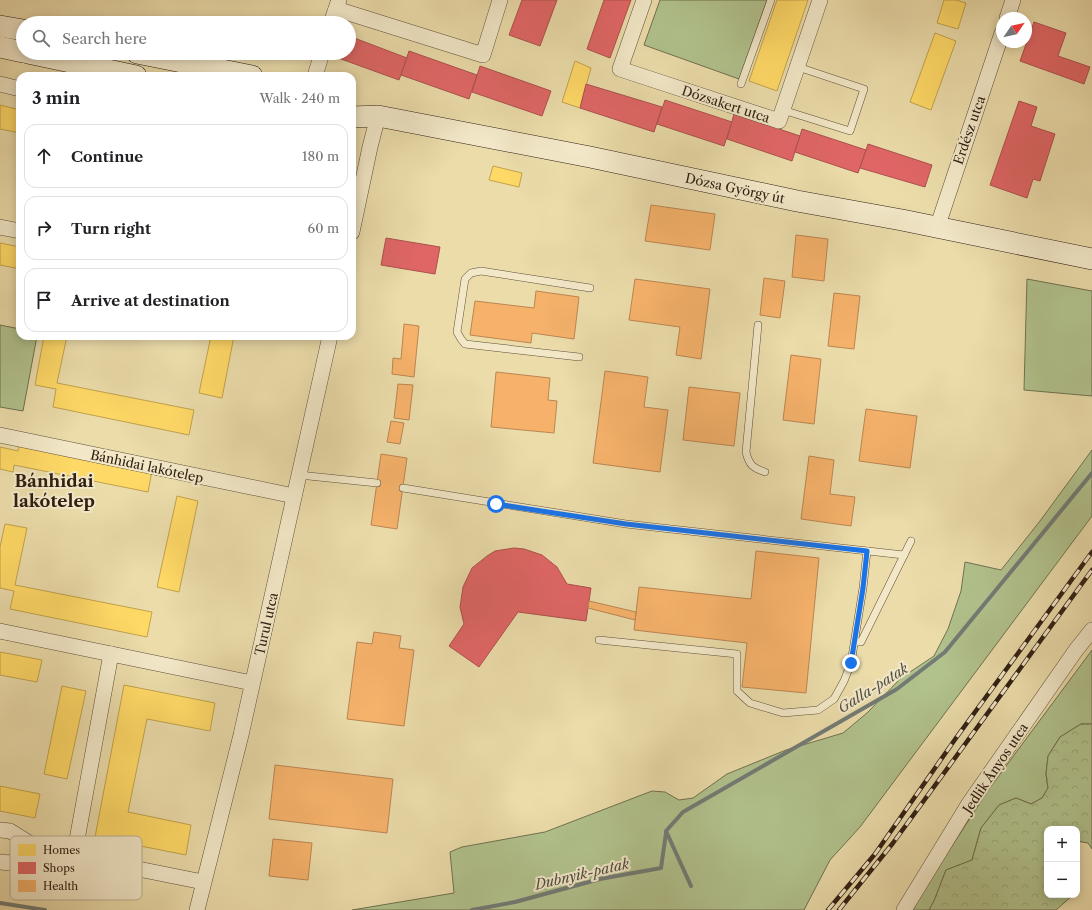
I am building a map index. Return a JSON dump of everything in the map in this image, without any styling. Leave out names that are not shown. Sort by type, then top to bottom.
[{"type":"street","points":[[356,17],[483,55],[500,0]]},
{"type":"street","name":"Dózsakert utca","points":[[644,0],[620,69],[779,121],[820,0]]},
{"type":"street","points":[[1009,12],[1013,0]]},
{"type":"street","points":[[335,11],[352,16]]},
{"type":"street","points":[[0,26],[16,29]]},
{"type":"street","points":[[0,47],[16,50]]},
{"type":"street","name":"Erdész utca","points":[[937,228],[997,48]]},
{"type":"street","points":[[61,60],[117,72]]},
{"type":"street","points":[[172,60],[232,72]]},
{"type":"street","points":[[316,72],[320,60]]},
{"type":"street","points":[[0,84],[16,88]]},
{"type":"street","name":"Dózsa György út","points":[[356,103],[378,116]]},
{"type":"street","points":[[356,213],[378,116]]},
{"type":"street","name":"Dózsa György út","points":[[356,117],[378,116],[590,157],[797,201],[1092,259]]},
{"type":"street","points":[[0,227],[16,230]]},
{"type":"street","name":"Turul utca","points":[[196,910],[239,743],[329,340]]},
{"type":"street","name":"Bánhidai lakótelep","points":[[0,435],[294,496]]},
{"type":"street","name":"Jedlik Ányos utca","points":[[904,910],[970,802],[1076,650],[1092,630]]},
{"type":"street","points":[[0,631],[252,683]]},
{"type":"street","points":[[78,836],[111,654]]},
{"type":"street","points":[[0,830],[10,831],[18,836]]},
{"type":"street","points":[[0,862],[10,863]]},
{"type":"street","points":[[142,870],[203,882]]},
{"type":"lane","points":[[741,84],[771,0]]},
{"type":"lane","points":[[783,110],[850,131],[864,89],[798,67]]},
{"type":"lane","points":[[579,357],[465,344],[457,332],[465,279],[471,273],[481,271],[590,288]]},
{"type":"lane","points":[[758,325],[746,452],[748,461],[756,469],[765,472]]},
{"type":"lane","points":[[299,475],[377,483]]},
{"type":"lane","points":[[403,488],[626,524],[904,555]]},
{"type":"lane","points":[[855,642],[861,642],[911,541]]},
{"type":"lane","points":[[599,640],[737,654],[737,690],[750,703],[782,713],[818,710],[834,699],[844,681],[851,663],[863,588],[867,551]]},
{"type":"green space","points":[[660,0],[767,0],[739,79],[644,45]]},
{"type":"green space","points":[[1027,279],[1092,291],[1092,396],[1024,390]]},
{"type":"green space","points":[[0,325],[16,328],[16,340],[36,340],[23,411],[0,407]]},
{"type":"green space","points":[[1092,450],[1092,516],[860,827],[830,860],[804,910],[352,910],[454,893],[450,852],[462,847],[545,832],[652,791],[665,792],[679,800],[693,798],[727,774],[786,750],[843,733],[867,713],[901,678],[934,656],[948,629],[961,591],[965,562],[1001,570],[1040,521]]},
{"type":"green space","points":[[1092,650],[1092,724],[1081,724],[1060,737],[1048,756],[1046,774],[1048,788],[1042,798],[1031,804],[1016,798],[999,805],[981,828],[972,860],[946,870],[929,910],[913,910],[922,892],[989,789]]},
{"type":"green space","points":[[1081,724],[1092,724],[1092,849],[1088,843],[1080,842],[1080,826],[1044,826],[1044,898],[1070,898],[1056,910],[929,910],[946,870],[972,860],[981,828],[999,805],[1016,798],[1031,804],[1042,798],[1048,788],[1046,774],[1048,756],[1060,737]]},
{"type":"building: Homes","points":[[777,0],[808,0],[777,91],[749,81]]},
{"type":"building: Homes","points":[[944,0],[956,0],[966,3],[958,29],[937,23]]},
{"type":"building: Homes","points":[[935,33],[956,41],[931,110],[910,102]]},
{"type":"building: Homes","points":[[575,61],[591,68],[580,108],[562,102]]},
{"type":"building: Homes","points":[[0,105],[16,109],[16,132],[0,129]]},
{"type":"building: Homes","points":[[493,166],[522,173],[519,187],[489,180]]},
{"type":"building: Homes","points":[[0,243],[16,246],[16,268],[0,265]]},
{"type":"building: Homes","points":[[43,340],[66,340],[57,383],[194,410],[189,435],[53,407],[56,389],[35,385]]},
{"type":"building: Homes","points":[[210,340],[233,340],[222,398],[199,393]]},
{"type":"building: Homes","points":[[19,444],[152,471],[148,492],[14,465],[13,472],[0,469],[0,447],[18,451]]},
{"type":"building: Homes","points":[[177,496],[198,501],[179,592],[157,587]]},
{"type":"building: Homes","points":[[5,524],[27,528],[15,585],[152,612],[147,637],[10,609],[14,591],[0,588],[0,547]]},
{"type":"building: Homes","points":[[0,652],[42,660],[37,682],[0,675]]},
{"type":"building: Homes","points":[[124,685],[215,703],[210,731],[147,719],[128,812],[191,825],[186,855],[142,846],[142,836],[95,836]]},
{"type":"building: Homes","points":[[62,686],[86,691],[67,779],[44,774]]},
{"type":"building: Homes","points":[[0,786],[40,794],[35,818],[0,811]]},
{"type":"building: Shops","points":[[522,0],[557,0],[540,46],[509,35]]},
{"type":"building: Shops","points":[[604,0],[631,0],[610,58],[587,49]]},
{"type":"building: Shops","points":[[1034,22],[1066,33],[1058,56],[1090,67],[1084,84],[1020,61],[1025,48],[1032,48],[1032,28]]},
{"type":"building: Shops","points":[[356,39],[407,58],[399,80],[344,60],[356,60]]},
{"type":"building: Shops","points":[[409,51],[477,75],[469,99],[401,75]]},
{"type":"building: Shops","points":[[480,66],[551,91],[542,116],[472,92]]},
{"type":"building: Shops","points":[[586,84],[662,107],[654,132],[580,108]]},
{"type":"building: Shops","points":[[665,100],[732,122],[724,146],[657,124]]},
{"type":"building: Shops","points":[[1019,101],[1037,107],[1031,126],[1055,134],[1040,181],[1033,179],[1027,198],[990,185]]},
{"type":"building: Shops","points":[[734,114],[800,136],[792,161],[727,139]]},
{"type":"building: Shops","points":[[802,129],[866,150],[858,173],[795,152]]},
{"type":"building: Shops","points":[[868,144],[932,165],[925,187],[860,168]]},
{"type":"building: Shops","points":[[386,238],[440,247],[435,274],[381,265]]},
{"type":"building: Shops","points":[[514,548],[524,549],[542,555],[557,567],[567,584],[591,588],[586,621],[518,612],[479,667],[449,646],[464,624],[460,607],[463,587],[472,568],[487,556],[495,551]]},
{"type":"building: Health","points":[[651,205],[715,214],[710,250],[645,241]]},
{"type":"building: Health","points":[[796,235],[828,239],[824,281],[792,277]]},
{"type":"building: Health","points":[[764,278],[785,281],[780,318],[760,315]]},
{"type":"building: Health","points":[[635,279],[710,289],[701,359],[676,355],[680,327],[629,320]]},
{"type":"building: Health","points":[[536,291],[579,297],[574,339],[532,333],[531,343],[470,335],[475,301],[534,308]]},
{"type":"building: Health","points":[[834,293],[860,296],[854,349],[828,346]]},
{"type":"building: Health","points":[[404,324],[419,326],[414,377],[392,374],[393,358],[401,359]]},
{"type":"building: Health","points":[[791,355],[821,359],[814,424],[783,420]]},
{"type":"building: Health","points":[[605,371],[648,377],[644,407],[668,410],[660,472],[593,463]]},
{"type":"building: Health","points":[[496,372],[550,378],[548,400],[557,401],[554,433],[491,427]]},
{"type":"building: Health","points":[[398,384],[413,385],[409,420],[394,418]]},
{"type":"building: Health","points":[[689,387],[740,393],[734,446],[683,440]]},
{"type":"building: Health","points":[[866,409],[917,416],[910,468],[859,461]]},
{"type":"building: Health","points":[[391,421],[404,423],[400,444],[387,442]]},
{"type":"building: Health","points":[[381,454],[407,458],[397,529],[371,525]]},
{"type":"building: Health","points":[[809,456],[834,460],[830,494],[855,497],[851,526],[801,519]]},
{"type":"building: Health","points":[[756,551],[819,558],[806,693],[742,687],[747,643],[634,630],[639,587],[751,599]]},
{"type":"building: Health","points":[[589,601],[636,612],[635,620],[588,608]]},
{"type":"building: Health","points":[[374,632],[401,636],[399,648],[414,650],[404,726],[347,719],[357,642],[372,644]]},
{"type":"building: Health","points":[[275,765],[393,779],[387,833],[269,819]]},
{"type":"building: Health","points":[[273,839],[312,843],[308,880],[269,876]]},
{"type":"waterway","name":"Galla-patak","points":[[691,886],[666,831],[683,812],[897,689],[945,652],[1092,473]]},
{"type":"waterway","name":"Dubnyik-patak","points":[[472,910],[515,902],[600,879],[661,868],[666,833]]},
{"type":"waterway","name":"Dubnyik-patak","points":[[0,903],[45,910]]},
{"type":"railway","points":[[828,910],[875,854],[956,738],[1092,552]]},
{"type":"railway","points":[[839,910],[893,843],[1092,570]]},
{"type":"district","name":"Bánhidai lakótelep","points":[[54,491]]},
{"type":"route","points":[[496,504],[626,524],[867,551],[863,588],[851,663]]}]
